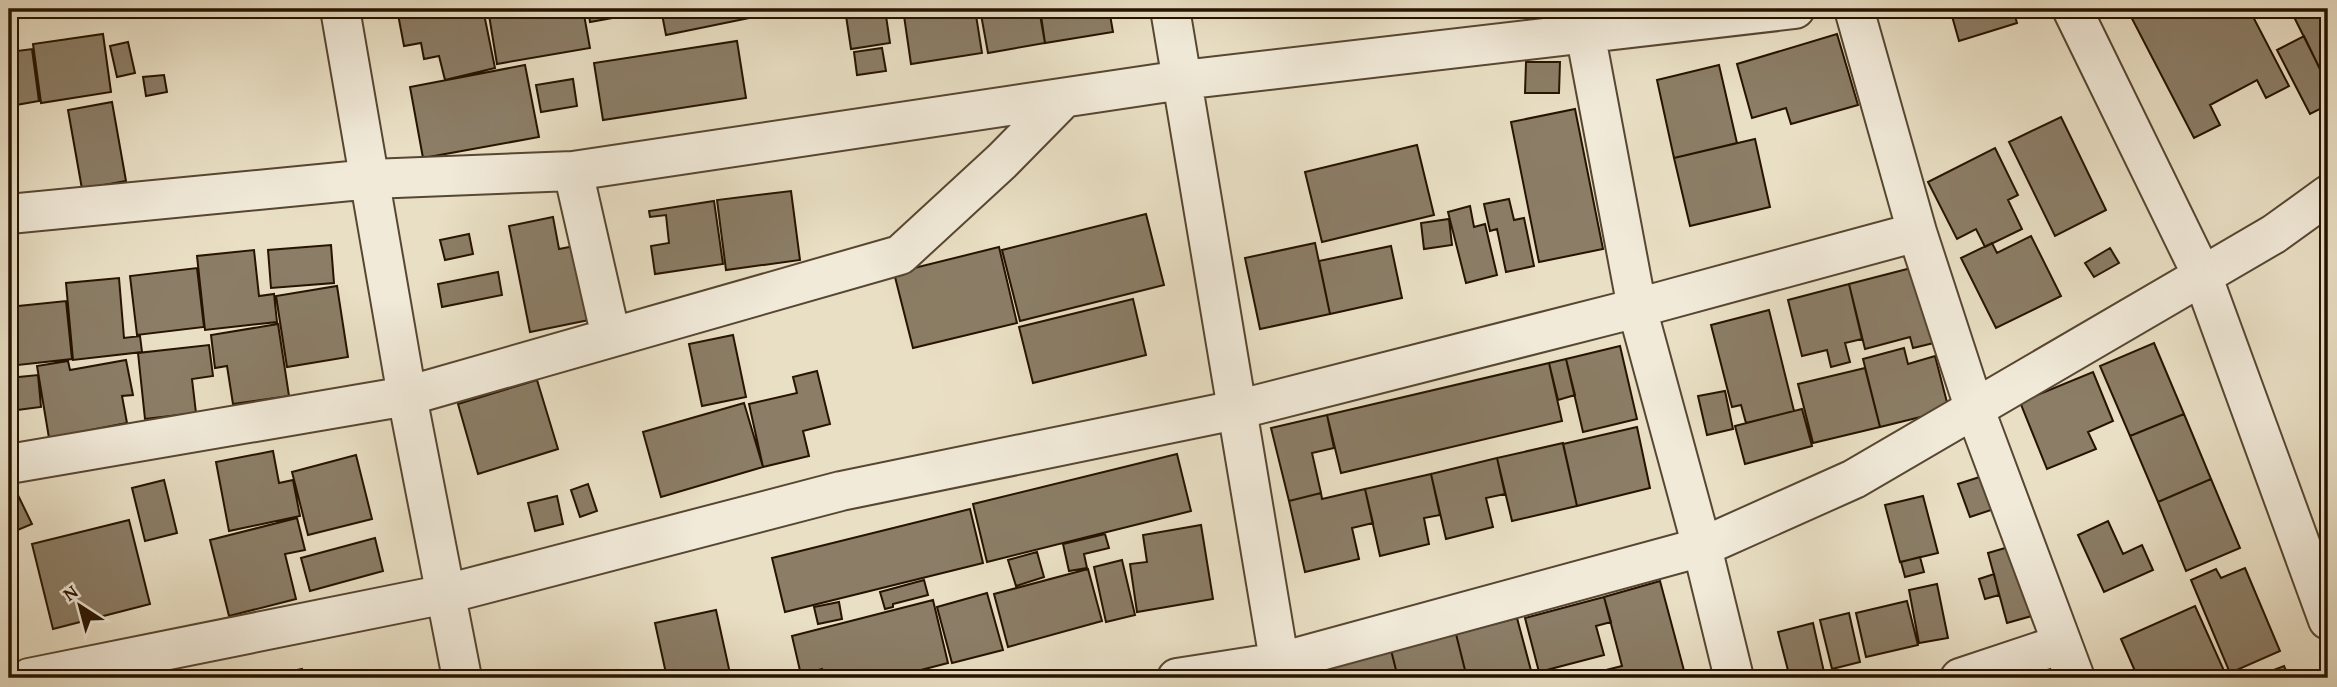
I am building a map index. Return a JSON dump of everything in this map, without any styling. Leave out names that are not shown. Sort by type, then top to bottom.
[{"type":"street","points":[[340,9],[407,396],[462,678]]},
{"type":"street","points":[[1170,9],[1281,670]]},
{"type":"street","points":[[9,214],[371,179],[573,171],[1182,79],[1796,9]]},
{"type":"street","points":[[1854,9],[1917,232],[1975,410],[2069,661],[1960,678]]},
{"type":"street","points":[[2072,9],[2202,275],[2319,566],[2328,620]]},
{"type":"street","points":[[1585,32],[1637,309],[1702,547],[1734,678]]},
{"type":"street","points":[[9,464],[407,396],[900,255],[1002,161],[1064,98]]},
{"type":"street","points":[[573,171],[611,337]]},
{"type":"street","points":[[1177,678],[1281,670],[1702,547],[1854,479],[2274,234],[2328,195]]},
{"type":"street","points":[[29,678],[446,594],[841,491],[1236,410],[1637,309],[1917,232]]},
{"type":"building","points":[[397,9],[483,9],[495,68],[445,80],[439,56],[424,59],[421,43],[404,46]]},
{"type":"building","points":[[516,9],[583,9],[590,48],[497,64],[489,15],[517,11]]},
{"type":"building","points":[[588,9],[657,9],[657,10],[590,22]]},
{"type":"building","points":[[661,9],[794,9],[666,35]]},
{"type":"building","points":[[845,9],[885,9],[890,43],[851,49]]},
{"type":"building","points":[[903,9],[975,9],[982,53],[911,64]]},
{"type":"building","points":[[980,9],[1039,9],[1045,43],[988,53]]},
{"type":"building","points":[[1040,9],[1109,9],[1113,32],[1045,43]]},
{"type":"building","points":[[1950,9],[2013,9],[2017,23],[1959,41]]},
{"type":"building","points":[[2127,9],[2249,9],[2289,86],[2266,98],[2257,80],[2210,105],[2220,125],[2194,138]]},
{"type":"building","points":[[2290,9],[2313,9],[2316,15],[2328,9],[2328,73],[2323,75]]},
{"type":"building","points":[[103,34],[111,92],[41,103],[33,44]]},
{"type":"building","points":[[1837,34],[1858,105],[1791,124],[1786,108],[1752,118],[1737,64]]},
{"type":"building","points":[[2304,36],[2328,86],[2328,105],[2310,114],[2277,50]]},
{"type":"building","points":[[737,41],[746,98],[603,120],[594,63]]},
{"type":"building","points":[[128,42],[135,73],[117,77],[110,46]]},
{"type":"building","points":[[882,48],[886,71],[857,75],[854,52]]},
{"type":"building","points":[[32,49],[39,101],[16,105],[9,52]]},
{"type":"building","points":[[1526,62],[1560,62],[1559,93],[1525,93]]},
{"type":"building","points":[[525,65],[539,137],[423,158],[410,87]]},
{"type":"building","points":[[1719,65],[1737,143],[1674,158],[1657,80]]},
{"type":"building","points":[[164,75],[167,92],[146,96],[143,77]]},
{"type":"building","points":[[573,79],[577,106],[541,112],[536,85]]},
{"type":"building","points":[[112,102],[126,181],[82,189],[68,110]]},
{"type":"building","points":[[1575,109],[1603,249],[1539,262],[1511,122]]},
{"type":"building","points":[[2061,117],[2106,210],[2055,236],[2009,142]]},
{"type":"building","points":[[1755,139],[1770,207],[1690,226],[1674,158]]},
{"type":"building","points":[[1417,145],[1434,215],[1322,242],[1305,172]]},
{"type":"building","points":[[1995,148],[2018,195],[2008,200],[2022,229],[1985,247],[1976,229],[1957,239],[1928,182]]},
{"type":"building","points":[[791,191],[800,260],[726,270],[717,200]]},
{"type":"building","points":[[1509,199],[1514,220],[1524,218],[1534,266],[1506,272],[1497,229],[1490,231],[1484,204]]},
{"type":"building","points":[[714,201],[723,264],[655,274],[651,246],[669,243],[666,215],[650,217],[649,211]]},
{"type":"building","points":[[1470,206],[1474,227],[1485,224],[1497,275],[1466,283],[1448,212]]},
{"type":"building","points":[[1146,214],[1164,285],[1020,321],[1002,250]]},
{"type":"building","points":[[553,217],[559,249],[585,244],[599,318],[530,332],[509,226]]},
{"type":"building","points":[[1449,219],[1452,245],[1424,249],[1421,223]]},
{"type":"building","points":[[469,234],[473,254],[445,260],[440,240]]},
{"type":"building","points":[[2031,236],[2061,296],[1996,328],[1961,258],[1992,243],[1997,253]]},
{"type":"building","points":[[1315,243],[1330,314],[1260,329],[1245,258]]},
{"type":"building","points":[[331,245],[334,283],[271,288],[268,250]]},
{"type":"building","points":[[1391,246],[1402,298],[1330,314],[1319,261]]},
{"type":"building","points":[[999,247],[1017,323],[913,348],[894,273]]},
{"type":"building","points":[[2110,248],[2119,263],[2094,277],[2085,263]]},
{"type":"building","points":[[254,250],[259,296],[274,294],[277,322],[205,330],[197,256]]},
{"type":"building","points":[[1915,267],[1934,343],[1913,348],[1910,337],[1865,349],[1849,284]]},
{"type":"building","points":[[197,268],[204,327],[137,335],[130,276]]},
{"type":"building","points":[[498,272],[502,295],[442,307],[438,284]]},
{"type":"building","points":[[119,278],[124,338],[140,336],[142,352],[73,360],[66,283]]},
{"type":"building","points":[[1849,284],[1862,339],[1845,343],[1850,362],[1831,367],[1827,350],[1802,356],[1788,300]]},
{"type":"building","points":[[337,286],[348,357],[287,367],[276,296]]},
{"type":"building","points":[[1133,299],[1146,355],[1033,383],[1019,327]]},
{"type":"building","points":[[66,301],[72,359],[9,366],[9,307]]},
{"type":"building","points":[[1769,310],[1794,411],[1746,423],[1741,405],[1732,407],[1711,325]]},
{"type":"building","points":[[278,324],[289,396],[233,404],[227,366],[215,368],[211,335]]},
{"type":"building","points":[[733,335],[746,397],[702,406],[689,344]]},
{"type":"building","points":[[2154,343],[2184,414],[2130,436],[2100,366]]},
{"type":"building","points":[[209,345],[213,376],[192,379],[196,413],[145,419],[138,353]]},
{"type":"building","points":[[1620,346],[1637,419],[1583,432],[1566,359]]},
{"type":"building","points":[[1904,348],[1908,364],[1935,356],[1949,410],[1880,427],[1863,359]]},
{"type":"building","points":[[1566,359],[1575,395],[1558,400],[1549,363]]},
{"type":"building","points":[[126,360],[133,395],[122,396],[127,423],[49,438],[37,366],[68,361],[70,370]]},
{"type":"building","points":[[1549,363],[1562,421],[1341,473],[1327,415]]},
{"type":"building","points":[[1865,368],[1880,427],[1813,443],[1798,384]]},
{"type":"building","points":[[817,371],[830,424],[803,431],[809,456],[763,467],[749,404],[797,393],[793,377]]},
{"type":"building","points":[[2093,372],[2113,421],[2088,432],[2096,449],[2047,469],[2020,402]]},
{"type":"building","points":[[38,375],[41,407],[9,411],[9,378]]},
{"type":"building","points":[[537,380],[558,449],[478,474],[458,404]]},
{"type":"building","points":[[1725,391],[1733,429],[1707,435],[1698,396]]},
{"type":"building","points":[[744,403],[763,467],[661,497],[643,432]]},
{"type":"building","points":[[1802,409],[1812,446],[1745,464],[1735,426]]},
{"type":"building","points":[[2184,414],[2211,479],[2158,502],[2130,436]]},
{"type":"building","points":[[1327,415],[1334,448],[1312,453],[1321,493],[1289,501],[1271,428]]},
{"type":"building","points":[[1637,427],[1650,488],[1577,506],[1563,444]]},
{"type":"building","points":[[1563,443],[1577,506],[1512,521],[1497,458]]},
{"type":"building","points":[[273,451],[279,483],[293,480],[300,516],[229,531],[216,462]]},
{"type":"building","points":[[1177,454],[1191,511],[987,562],[973,504]]},
{"type":"building","points":[[356,455],[372,519],[308,535],[292,472]]},
{"type":"building","points":[[1497,458],[1505,494],[1486,498],[1493,527],[1446,539],[1431,474]]},
{"type":"building","points":[[1992,473],[2003,506],[1970,517],[1958,484]]},
{"type":"building","points":[[1431,474],[1440,515],[1424,518],[1429,544],[1380,556],[1365,489]]},
{"type":"building","points":[[2211,479],[2240,548],[2186,571],[2158,502]]},
{"type":"building","points":[[164,480],[177,533],[145,541],[132,488]]},
{"type":"building","points":[[588,484],[597,511],[580,517],[571,490]]},
{"type":"building","points":[[13,485],[32,524],[13,532],[9,523],[9,487]]},
{"type":"building","points":[[1365,489],[1373,523],[1352,528],[1359,559],[1305,572],[1289,501],[1321,493],[1322,499]]},
{"type":"building","points":[[557,496],[563,524],[535,531],[528,503]]},
{"type":"building","points":[[1923,496],[1938,553],[1900,562],[1885,505]]},
{"type":"building","points":[[970,509],[983,563],[785,612],[772,558]]},
{"type":"building","points":[[297,518],[305,550],[285,554],[296,599],[229,616],[210,540]]},
{"type":"building","points":[[129,520],[150,604],[53,629],[32,544]]},
{"type":"building","points":[[2108,521],[2123,554],[2142,545],[2153,570],[2104,592],[2078,535]]},
{"type":"building","points":[[1201,525],[1213,599],[1137,612],[1130,564],[1147,562],[1143,535]]},
{"type":"building","points":[[1105,534],[1109,548],[1084,554],[1087,568],[1069,571],[1063,544]]},
{"type":"building","points":[[375,538],[383,571],[310,591],[301,558]]},
{"type":"building","points":[[2019,544],[2039,614],[2007,623],[1988,553]]},
{"type":"building","points":[[1037,552],[1044,577],[1016,586],[1008,560]]},
{"type":"building","points":[[1920,557],[1924,572],[1905,577],[1901,562]]},
{"type":"building","points":[[1122,560],[1135,615],[1106,622],[1094,567]]},
{"type":"building","points":[[2245,568],[2280,651],[2230,673],[2191,580],[2216,569],[2221,578]]},
{"type":"building","points":[[1088,569],[1102,621],[1008,647],[994,594]]},
{"type":"building","points":[[1994,574],[1999,595],[1985,599],[1979,579]]},
{"type":"building","points":[[924,580],[928,595],[893,604],[893,607],[885,609],[880,592]]},
{"type":"building","points":[[1660,581],[1686,678],[1604,678],[1602,671],[1622,666],[1604,597]]},
{"type":"building","points":[[1937,584],[1948,638],[1919,643],[1909,590]]},
{"type":"building","points":[[987,593],[1003,650],[952,663],[937,607]]},
{"type":"building","points":[[1604,597],[1611,622],[1596,626],[1604,655],[1539,672],[1525,618]]},
{"type":"building","points":[[933,600],[948,663],[890,678],[824,678],[822,669],[801,675],[792,636]]},
{"type":"building","points":[[1907,601],[1918,645],[1866,657],[1856,613]]},
{"type":"building","points":[[839,602],[842,619],[818,624],[814,607]]},
{"type":"building","points":[[2195,606],[2225,673],[2213,678],[2138,678],[2121,639]]},
{"type":"building","points":[[716,610],[731,678],[667,678],[655,623]]},
{"type":"building","points":[[1849,613],[1860,662],[1832,669],[1820,620]]},
{"type":"building","points":[[1517,618],[1533,678],[1467,678],[1456,634]]},
{"type":"building","points":[[1813,623],[1824,672],[1790,678],[1778,632]]},
{"type":"building","points":[[1456,634],[1467,678],[1398,678],[1391,650]]},
{"type":"building","points":[[1391,650],[1398,678],[1317,678],[1314,669]]},
{"type":"building","points":[[2057,657],[2066,678],[2009,678]]},
{"type":"building","points":[[2284,666],[2289,678],[2253,678]]},
{"type":"building","points":[[302,669],[304,678],[259,678]]},
{"type":"building","points":[[617,670],[619,678],[588,678]]}]
